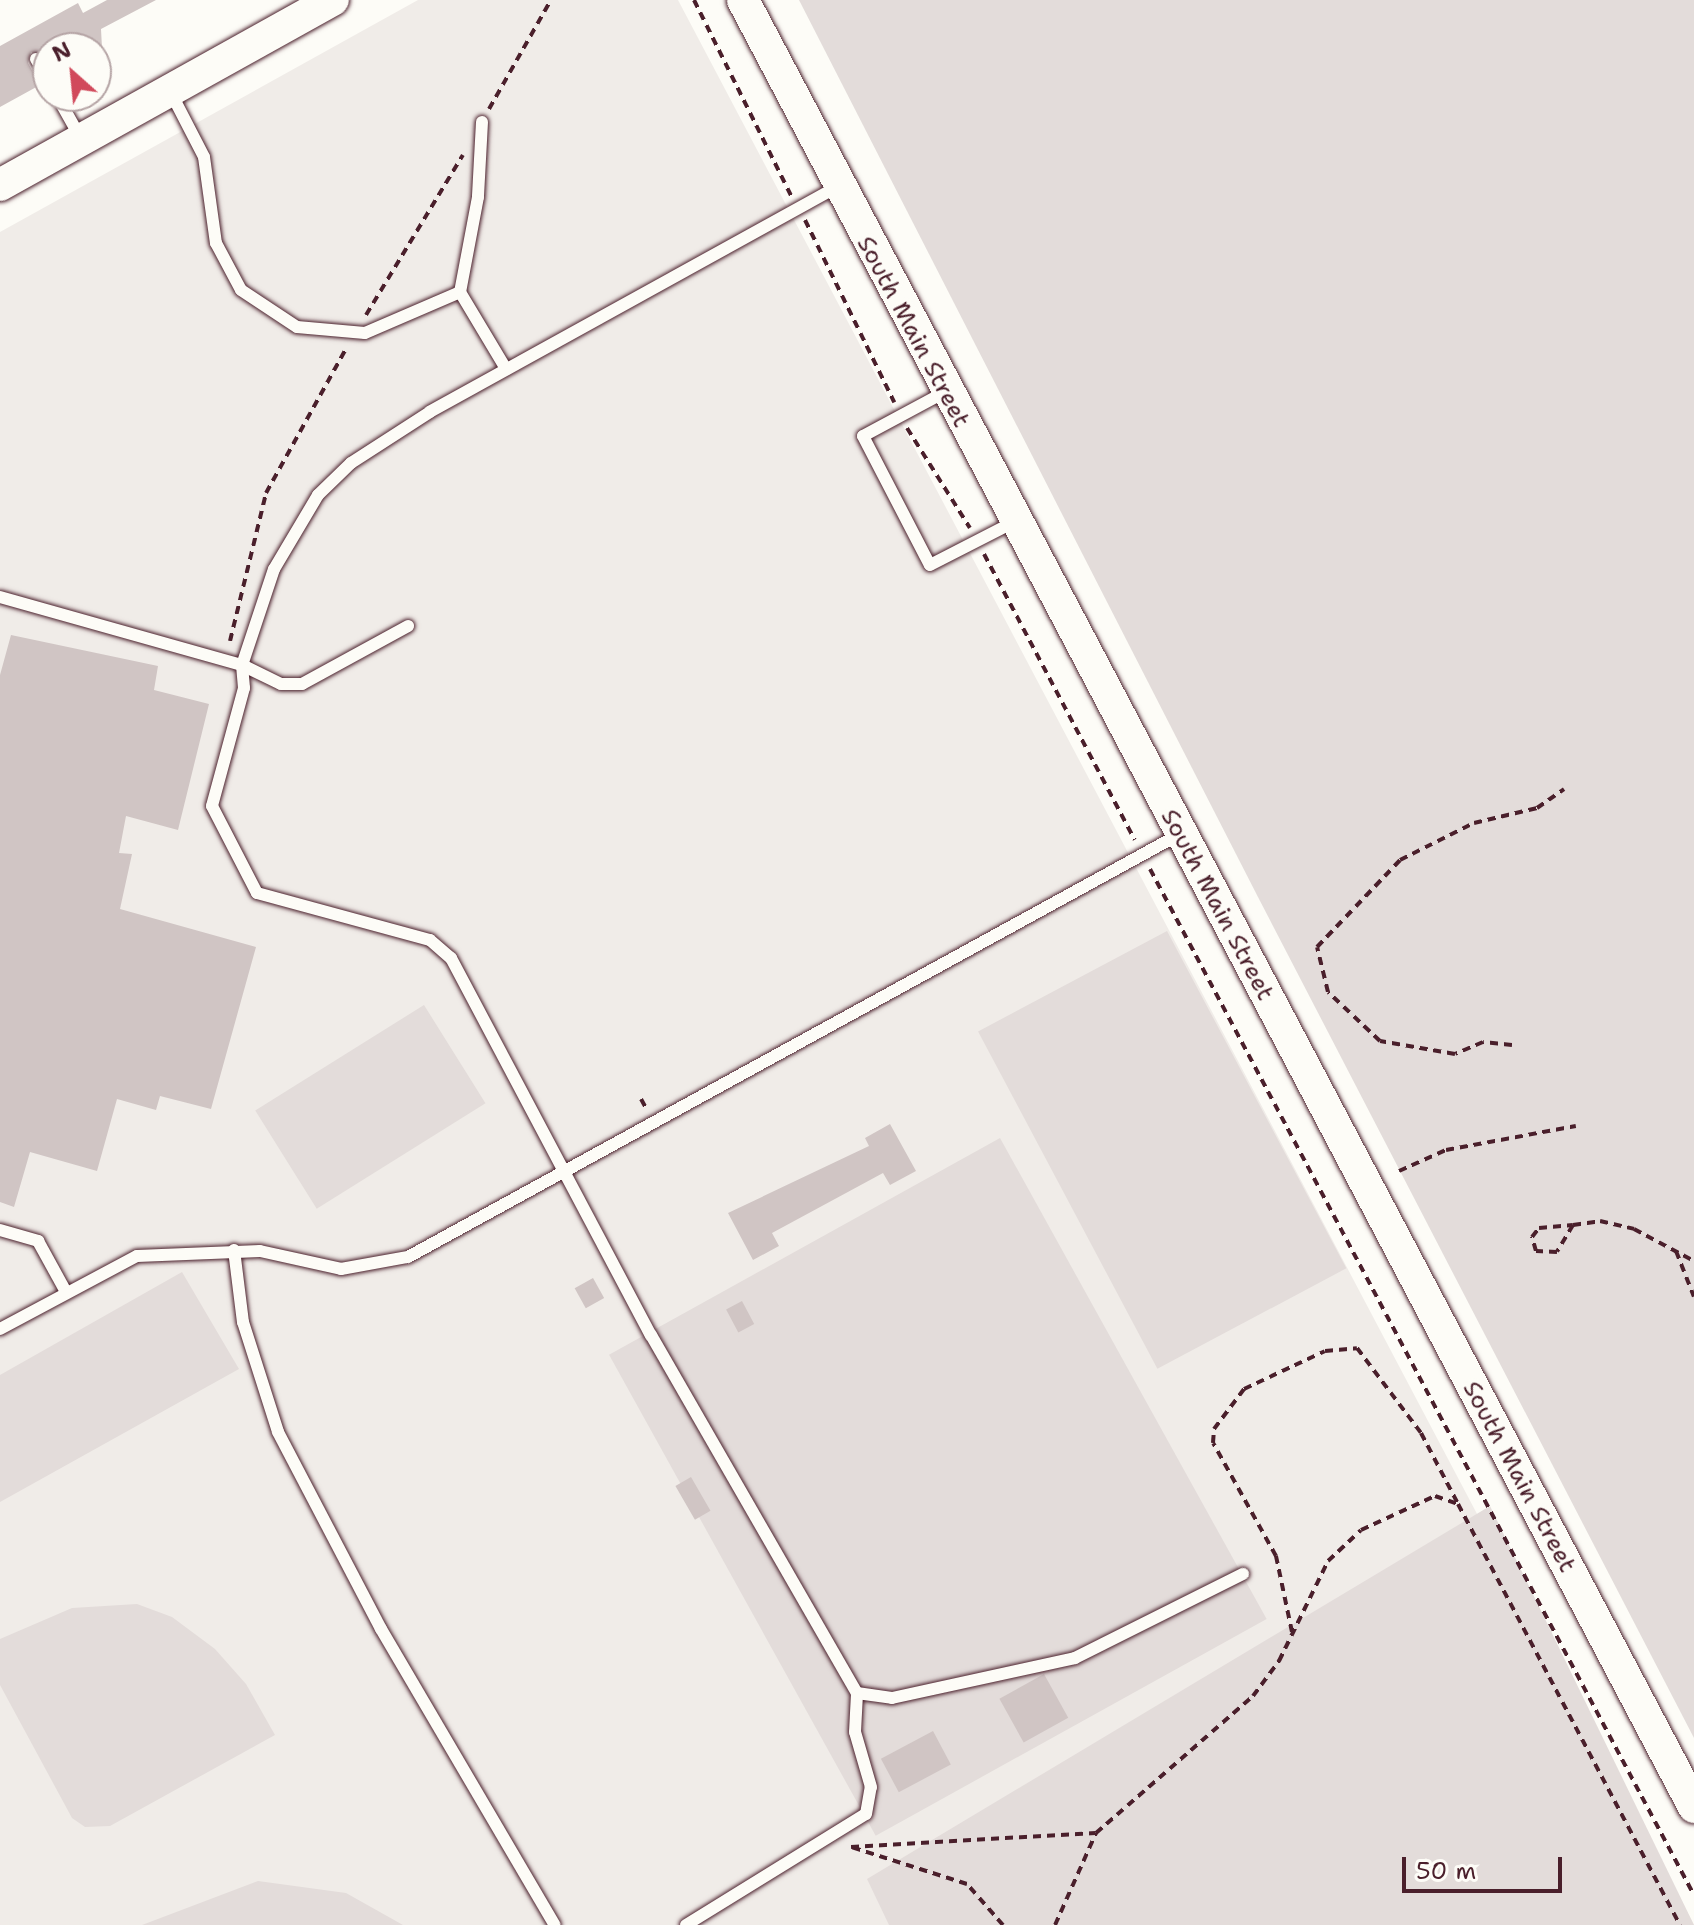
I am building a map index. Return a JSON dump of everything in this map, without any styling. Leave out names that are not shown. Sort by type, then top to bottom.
[{"type":"main road","points":[[0,185],[333,0]]},
{"type":"main road","name":"South Main Street","points":[[743,0],[837,187],[1694,1807]]},
{"type":"lane","points":[[170,91],[204,157],[216,243],[241,290],[297,327],[365,333],[460,292]]},
{"type":"lane","points":[[66,112],[82,140]]},
{"type":"lane","points":[[482,122],[478,197],[460,292],[506,369]]},
{"type":"lane","points":[[686,1925],[866,1814],[871,1787],[855,1732],[857,1693],[566,1175],[451,958],[430,940],[257,893],[212,806],[244,688],[242,665],[274,569],[318,495],[351,463],[506,369],[837,187]]},
{"type":"lane","points":[[945,392],[863,436],[930,565],[1014,522]]},
{"type":"lane","points":[[0,597],[242,665],[281,684],[302,684],[408,626]]},
{"type":"lane","points":[[0,1329],[137,1256],[234,1250],[341,1269],[373,1267],[408,1257],[566,1175],[1180,834]]},
{"type":"lane","points":[[0,1230],[38,1241],[66,1292]]},
{"type":"lane","points":[[234,1250],[243,1322],[278,1432],[381,1629],[555,1925]]},
{"type":"lane","points":[[857,1693],[892,1698],[1075,1658],[1243,1574]]},
{"type":"path","points":[[1512,1045],[1483,1042],[1455,1054],[1380,1041],[1328,992],[1317,947],[1400,860],[1474,823],[1537,808],[1564,789]]},
{"type":"path","points":[[1155,877],[1694,1895]]},
{"type":"path","points":[[1399,1171],[1459,1147],[1576,1126]]},
{"type":"path","points":[[1573,1225],[1557,1252],[1536,1251],[1532,1237],[1539,1228],[1600,1221],[1634,1229],[1694,1261]]},
{"type":"path","points":[[1675,1249],[1694,1297]]},
{"type":"path","points":[[1292,1634],[1283,1572],[1213,1443],[1214,1429],[1244,1389],[1325,1351],[1357,1348],[1421,1433],[1680,1925]]},
{"type":"path","points":[[1055,1925],[1096,1833],[1253,1696],[1292,1634],[1328,1561],[1361,1530],[1435,1496],[1458,1504]]},
{"type":"path","points":[[1003,1925],[967,1884],[851,1847],[1096,1833]]},
{"type":"shaded area","points":[[418,0],[678,0],[1694,1925],[0,1925],[0,232]]},
{"type":"shaded area","points":[[799,0],[1694,0],[1694,1738],[1259,899]]},
{"type":"shaded area","points":[[1167,931],[1346,1268],[1157,1369],[978,1031]]},
{"type":"shaded area","points":[[424,1005],[485,1103],[317,1209],[255,1110]]},
{"type":"shaded area","points":[[1000,1138],[1267,1619],[876,1836],[609,1355]]},
{"type":"shaded area","points":[[182,1272],[239,1369],[0,1502],[0,1375]]},
{"type":"shaded area","points":[[1490,1506],[1694,1925],[889,1925],[867,1879]]},
{"type":"shaded area","points":[[137,1604],[172,1617],[215,1649],[246,1684],[275,1735],[110,1826],[85,1827],[72,1818],[0,1685],[0,1639],[72,1608]]},
{"type":"shaded area","points":[[258,1881],[346,1893],[403,1925],[142,1925]]},
{"type":"building","points":[[107,0],[156,0],[101,29],[101,32],[32,32],[32,53],[28,63],[32,70],[32,89],[0,107],[0,46],[78,3],[83,13]]},
{"type":"building","points":[[11,635],[158,666],[154,690],[209,704],[178,830],[126,816],[119,853],[132,854],[120,909],[256,947],[211,1109],[160,1096],[156,1110],[117,1099],[97,1171],[30,1152],[14,1207],[0,1202],[0,675]]},
{"type":"building","points":[[890,1124],[916,1171],[890,1185],[883,1173],[772,1233],[779,1246],[753,1260],[728,1213],[869,1146],[865,1138]]},
{"type":"building","points":[[593,1278],[604,1298],[586,1308],[575,1288]]},
{"type":"building","points":[[742,1301],[754,1324],[738,1332],[726,1309]]},
{"type":"building","points":[[691,1477],[710,1511],[695,1520],[675,1486]]},
{"type":"building","points":[[1044,1674],[1068,1718],[1024,1742],[999,1699]]},
{"type":"building","points":[[933,1731],[951,1765],[899,1792],[881,1759]]}]
